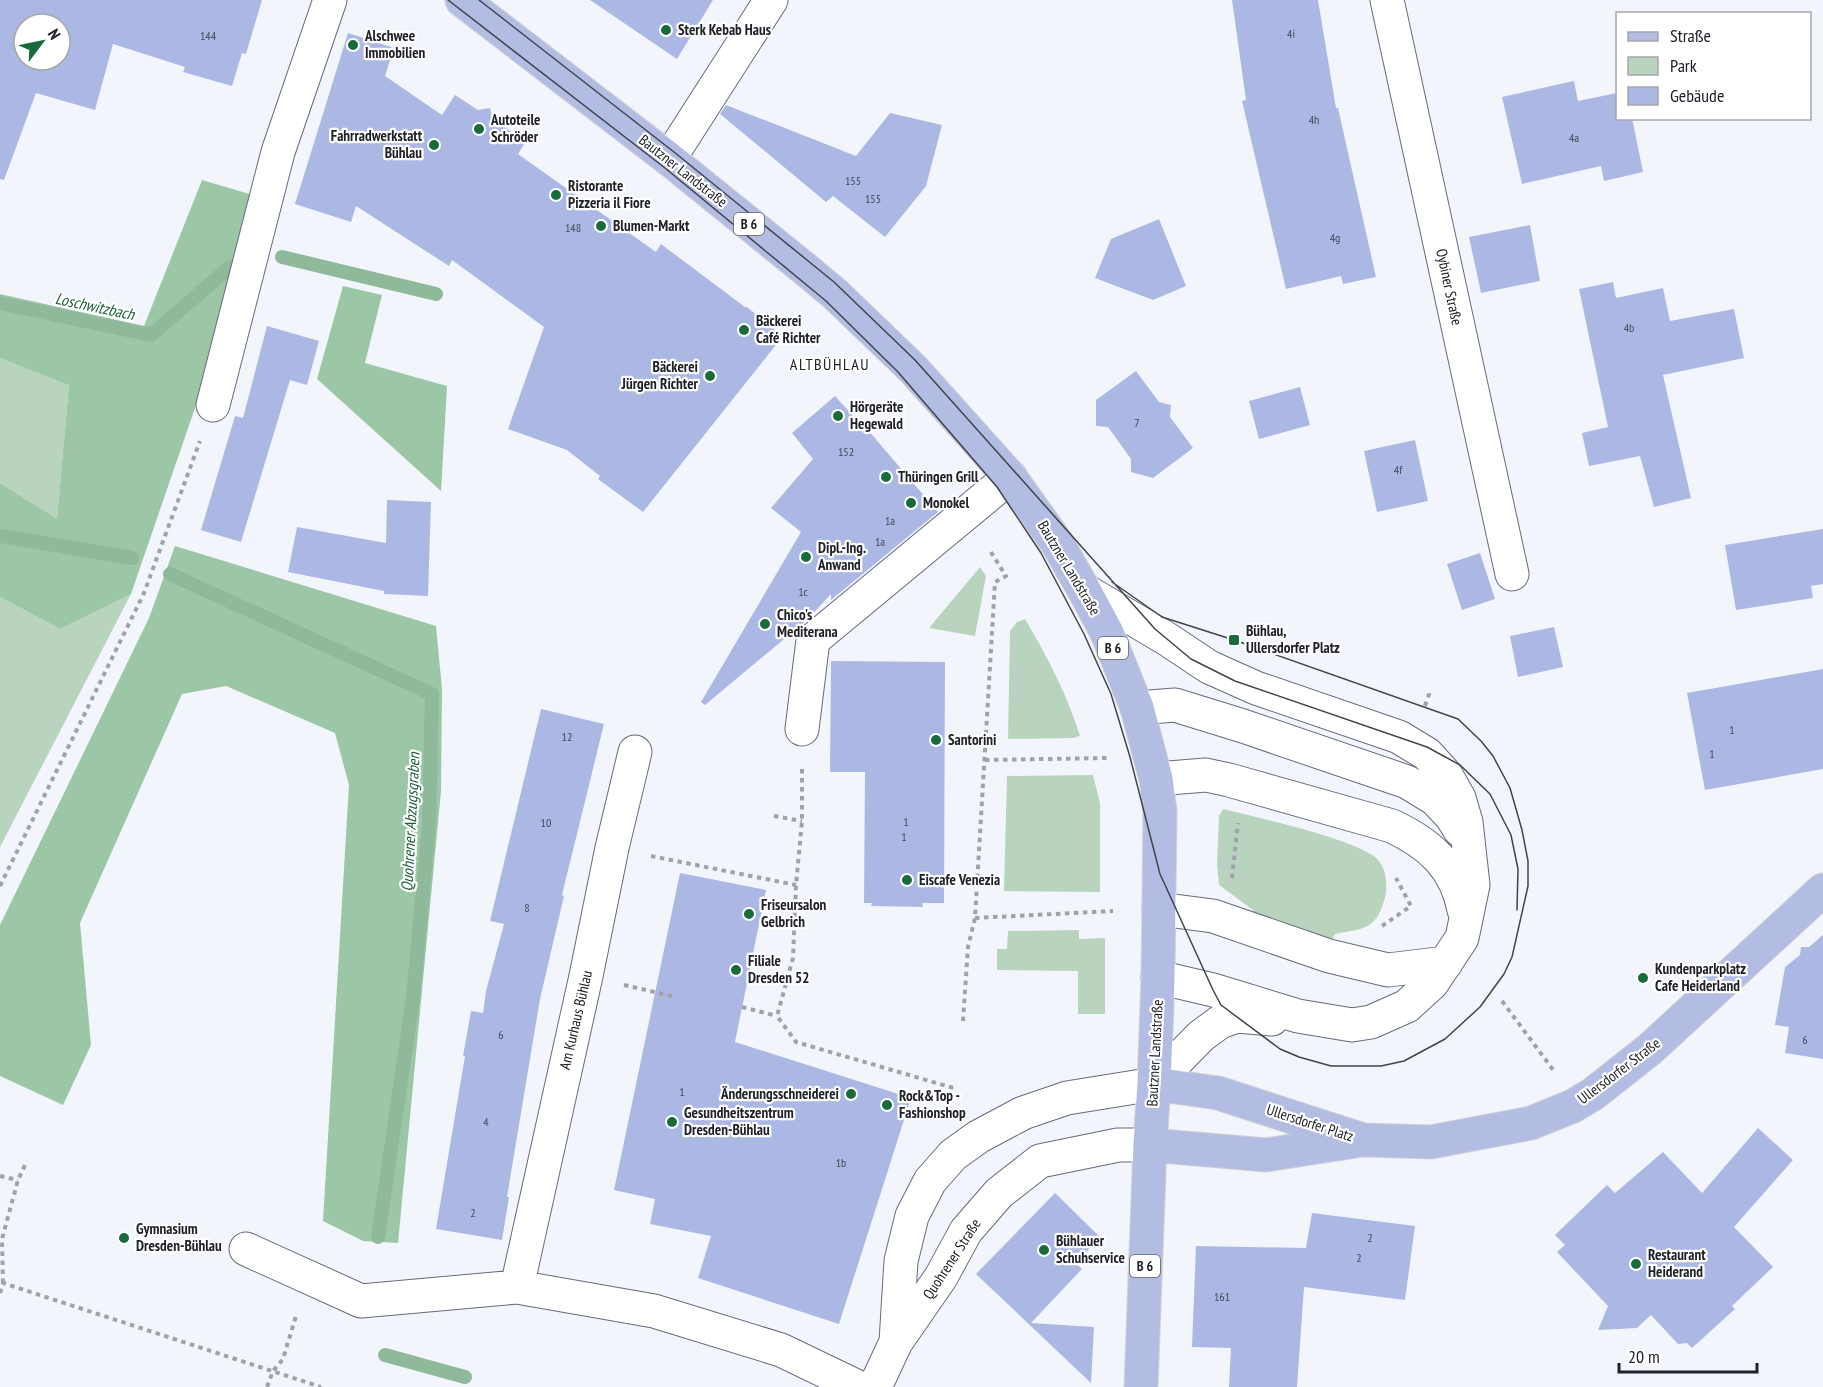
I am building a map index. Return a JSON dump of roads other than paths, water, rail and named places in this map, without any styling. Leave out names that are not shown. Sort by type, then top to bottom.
[{"type":"main road","name":"Bautzner Landstraße","points":[[462,0],[669,159],[835,294],[913,369],[1010,477],[1057,543],[1107,633],[1137,708],[1153,767],[1160,811],[1158,977],[1141,1387]]},
{"type":"main road","name":"Ullersdorfer Straße","points":[[1363,1140],[1431,1142],[1459,1138],[1531,1124],[1573,1106],[1593,1094],[1650,1049],[1823,890]]},
{"type":"main road","name":"Ullersdorfer Platz","points":[[1154,1084],[1218,1093],[1363,1140]]},
{"type":"main road","name":"Ullersdorfer Platz","points":[[1150,1145],[1266,1155],[1363,1140]]},
{"type":"street","points":[[213,405],[278,152],[330,0]]},
{"type":"street","points":[[669,159],[771,0]]},
{"type":"street","name":"Oybiner Straße","points":[[1387,0],[1512,573]]},
{"type":"street","points":[[801,729],[813,640],[1010,477]]},
{"type":"street","points":[[1084,590],[1167,639],[1209,667],[1256,688],[1399,737],[1427,754],[1446,775],[1459,798],[1466,822],[1473,885],[1462,938],[1432,983],[1407,1006],[1371,1022],[1352,1025],[1298,1016],[1213,990],[1158,977]]},
{"type":"street","points":[[1137,708],[1175,705],[1407,782],[1435,799],[1452,817],[1470,853]]},
{"type":"street","name":"Am Kurhaus Bühlau","points":[[517,1287],[635,752]]},
{"type":"street","points":[[1153,767],[1229,780],[1392,826],[1412,836],[1437,854],[1450,871],[1461,893],[1465,917]]},
{"type":"street","points":[[1159,909],[1213,916],[1329,956],[1388,970],[1446,963]]},
{"type":"street","points":[[1154,1084],[1201,1036],[1220,1022],[1237,1016],[1274,1019],[1298,1016]]},
{"type":"street","name":"Quohrener Straße","points":[[896,1342],[901,1261],[912,1216],[930,1181],[953,1155],[978,1137],[1023,1113],[1067,1098],[1154,1084]]},
{"type":"street","name":"Quohrener Straße","points":[[874,1387],[896,1342],[941,1277],[966,1232],[999,1193],[1040,1161],[1118,1145],[1150,1145]]},
{"type":"street","points":[[246,1249],[361,1301],[517,1287],[654,1311],[781,1350],[858,1387]]},
{"type":"street","points":[[901,1261],[941,1277]]},
{"type":"waterway","name":"Loschwitzbach","points":[[282,257],[436,294]]},
{"type":"waterway","name":"Loschwitzbach","points":[[0,303],[151,335],[231,266]]},
{"type":"waterway","name":"Quohrener Abzugsgraben","points":[[0,536],[132,558]]},
{"type":"waterway","name":"Quohrener Abzugsgraben","points":[[170,574],[432,694],[429,823],[413,998],[378,1237]]},
{"type":"waterway","points":[[385,1355],[465,1377]]},
{"type":"tram line","points":[[448,0],[665,168],[826,301],[898,372],[997,487],[1041,553],[1084,634],[1111,694],[1160,874],[1221,1005],[1280,1049],[1331,1066],[1381,1066],[1404,1061],[1445,1039],[1480,1007],[1504,974],[1512,957],[1528,886],[1528,861],[1522,830],[1510,788],[1493,756],[1458,719],[1162,617],[1112,582]]},
{"type":"tram line","points":[[479,0],[674,152],[834,282],[915,360],[1155,629],[1191,659],[1235,681],[1427,747],[1460,765],[1490,794],[1511,835],[1518,869],[1517,910]]},
{"type":"place","name":"Sterk Kebab Haus","points":[[666,30]]},
{"type":"place","name":"Alschwee Immobilien","points":[[353,45]]},
{"type":"place","name":"Autoteile Schröder","points":[[479,129]]},
{"type":"place","name":"Fahrradwerkstatt Bühlau","points":[[434,145]]},
{"type":"place","name":"Ristorante Pizzeria il Fiore","points":[[556,195]]},
{"type":"place","name":"Blumen-Markt","points":[[601,226]]},
{"type":"place","name":"Bäckerei Café Richter","points":[[744,330]]},
{"type":"place","name":"Bäckerei Jürgen Richter","points":[[710,376]]},
{"type":"place","name":"Hörgeräte Hegewald","points":[[838,416]]},
{"type":"place","name":"Thüringen Grill","points":[[886,477]]},
{"type":"place","name":"Monokel","points":[[911,503]]},
{"type":"place","name":"Dipl.-Ing. Anwand","points":[[806,557]]},
{"type":"place","name":"Chico's Mediterana","points":[[765,624]]},
{"type":"place","name":"Bühlau, Ullersdorfer Platz","points":[[1234,640]]},
{"type":"place","name":"Santorini","points":[[936,740]]},
{"type":"place","name":"Eiscafe Venezia","points":[[907,880]]},
{"type":"place","name":"Friseursalon Gelbrich","points":[[749,914]]},
{"type":"place","name":"Filiale Dresden 52","points":[[736,970]]},
{"type":"place","name":"Kundenparkplatz Cafe Heiderland","points":[[1643,978]]},
{"type":"place","name":"Änderungsschneiderei","points":[[851,1094]]},
{"type":"place","name":"Rock&Top - Fashionshop","points":[[887,1105]]},
{"type":"place","name":"Gesundheitszentrum Dresden-Bühlau","points":[[672,1122]]},
{"type":"place","name":"Gymnasium Dresden-Bühlau","points":[[124,1238]]},
{"type":"place","name":"Bühlauer Schuhservice","points":[[1044,1250]]},
{"type":"place","name":"Restaurant Heiderand","points":[[1636,1264]]},
{"type":"district","name":"ALTBÜHLAU","points":[[830,364]]}]
